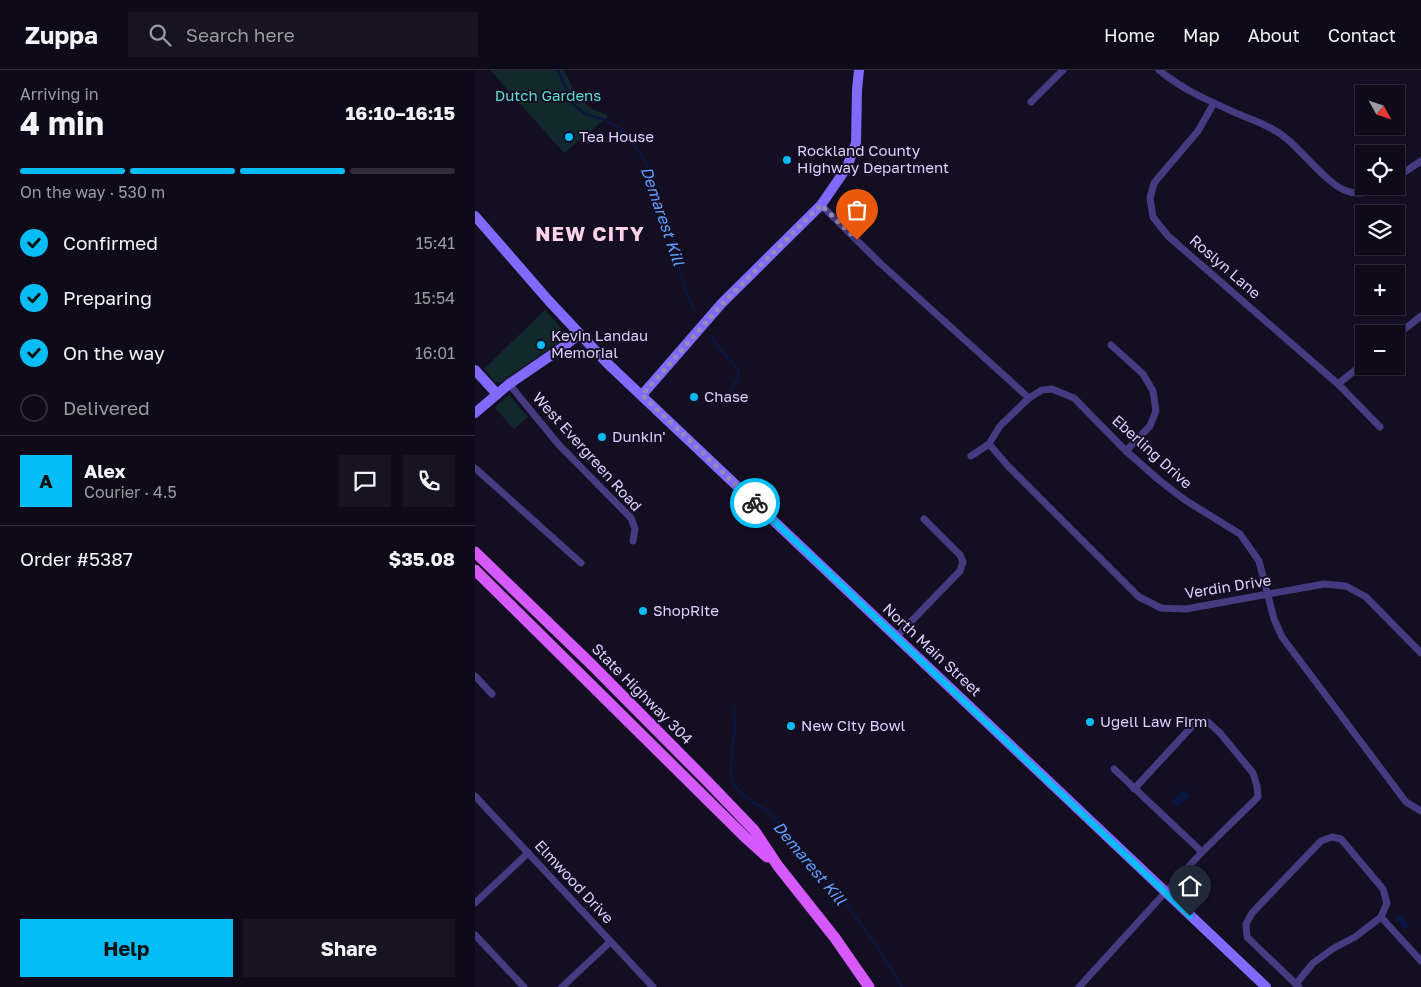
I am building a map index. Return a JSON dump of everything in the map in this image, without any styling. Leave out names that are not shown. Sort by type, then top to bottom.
[{"type":"main road","name":"State Highway 304","points":[[475,552],[590,663],[707,781],[757,835],[778,866],[830,931],[869,987]]},
{"type":"main road","name":"State Highway 304","points":[[475,570],[747,839],[778,866]]},
{"type":"street","points":[[642,395],[723,303],[821,205],[847,166],[856,143],[859,70]]},
{"type":"street","points":[[1031,102],[1063,70]]},
{"type":"street","points":[[1159,70],[1179,85],[1268,127],[1286,138],[1328,179],[1343,190],[1355,193]]},
{"type":"street","name":"Roslyn Lane","points":[[1214,103],[1199,131],[1154,183],[1150,198],[1153,217],[1168,236],[1338,384],[1380,427]]},
{"type":"street","points":[[1405,172],[1421,161]]},
{"type":"street","points":[[821,205],[881,264],[1029,398],[1000,426],[989,444],[971,456]]},
{"type":"street","name":"North Main Street","points":[[476,218],[579,334],[1266,987]]},
{"type":"street","points":[[1405,329],[1421,316]]},
{"type":"street","points":[[475,413],[509,384],[579,334]]},
{"type":"street","points":[[1111,346],[1143,374],[1153,391],[1156,411],[1150,426],[1126,451]]},
{"type":"street","points":[[475,370],[497,394]]},
{"type":"street","points":[[1338,384],[1355,370]]},
{"type":"street","name":"West Evergreen Road","points":[[509,384],[547,433],[631,518],[635,529],[633,541]]},
{"type":"street","name":"Eberling Drive","points":[[1029,398],[1042,390],[1052,389],[1074,398],[1126,451],[1159,480],[1185,500],[1239,534],[1259,561],[1274,619],[1281,637],[1406,802],[1421,811]]},
{"type":"street","name":"Verdin Drive","points":[[989,444],[1007,466],[1139,597],[1161,608],[1186,609],[1324,584],[1346,586],[1366,596],[1421,653]]},
{"type":"street","points":[[475,468],[581,563]]},
{"type":"street","points":[[896,637],[959,571],[963,562],[959,555],[924,519]]},
{"type":"street","points":[[475,676],[491,694]]},
{"type":"street","points":[[1079,987],[1202,852],[1258,797],[1253,773],[1220,733],[1208,722],[1197,721],[1134,788]]},
{"type":"street","points":[[1114,769],[1202,852]]},
{"type":"street","name":"Elmwood Drive","points":[[475,796],[653,987]]},
{"type":"street","points":[[1332,837],[1341,839],[1383,889],[1387,902],[1381,917],[1355,937],[1334,948],[1313,963],[1298,985],[1247,937],[1246,924],[1252,913],[1321,841],[1332,837]]},
{"type":"street","points":[[475,903],[528,853]]},
{"type":"street","points":[[1381,917],[1421,961]]},
{"type":"street","points":[[475,935],[524,987]]},
{"type":"street","points":[[563,987],[610,942]]},
{"type":"green space","name":"Dutch Gardens","points":[[490,70],[564,70],[575,92],[590,108],[609,116],[564,153]]},
{"type":"green space","points":[[545,310],[561,328],[561,341],[501,382],[495,382],[484,369]]},
{"type":"green space","points":[[509,395],[528,417],[514,429],[495,408]]},
{"type":"water","points":[[1184,789],[1191,796],[1178,807],[1172,801]]},
{"type":"water","points":[[1400,913],[1410,926],[1405,930],[1395,917]]},
{"type":"waterway","name":"Demarest Kill","points":[[558,70],[573,104],[585,114],[603,119],[620,128],[650,169],[658,198],[675,243],[686,291],[694,310]]},
{"type":"waterway","name":"Demarest Kill","points":[[710,335],[738,369],[739,377],[731,390],[728,403]]},
{"type":"waterway","name":"Demarest Kill","points":[[734,709],[735,731],[731,774],[734,785],[745,797],[766,810],[785,829],[843,900],[875,943],[902,987]]},
{"type":"way so far","points":[[755,503],[642,395],[723,303],[821,205],[857,240]]},
{"type":"place","name":"Tea House","points":[[569,137]]},
{"type":"place","name":"Rockland County Highway Department","points":[[787,160]]},
{"type":"place","name":"Kevin Landau Memorial","points":[[541,345]]},
{"type":"place","name":"Chase","points":[[694,397]]},
{"type":"place","name":"Dunkin'","points":[[602,437]]},
{"type":"place","name":"ShopRite","points":[[643,611]]},
{"type":"place","name":"Ugell Law Firm","points":[[1090,722]]},
{"type":"place","name":"New City Bowl","points":[[791,726]]},
{"type":"district","name":"NEW CITY","points":[[590,234]]},
{"type":"route","points":[[755,503],[1190,916]]}]
